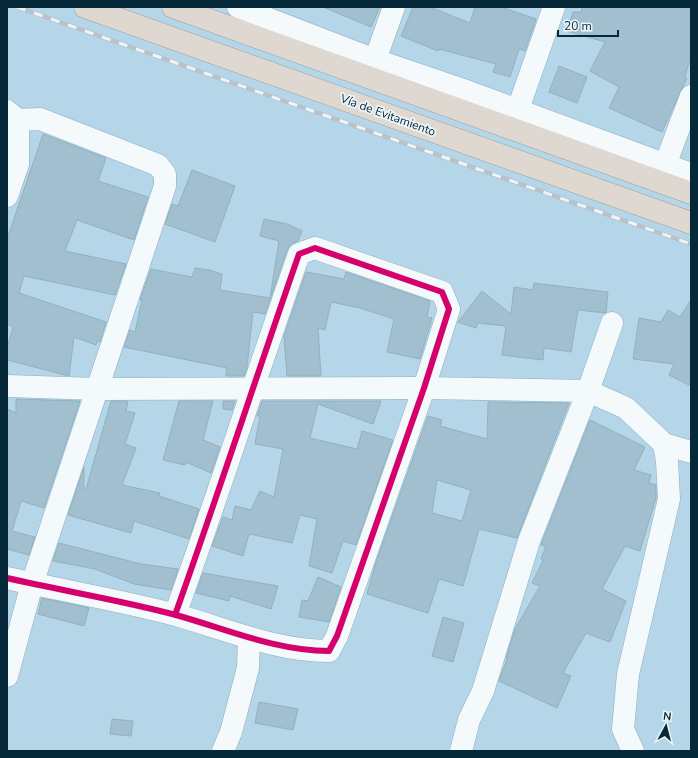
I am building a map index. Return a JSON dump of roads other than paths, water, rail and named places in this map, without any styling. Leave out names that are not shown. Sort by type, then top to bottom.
[{"type":"highway","name":"Vía de Evitamiento","points":[[85,7],[691,223]]},
{"type":"highway","points":[[172,7],[372,69],[691,193]]},
{"type":"street","points":[[238,7],[372,69],[518,110],[691,174]]},
{"type":"street","points":[[372,69],[394,7]]},
{"type":"street","points":[[518,110],[554,7]]},
{"type":"street","points":[[665,165],[691,96]]},
{"type":"street","points":[[7,196],[18,164],[12,116],[40,119],[158,165],[165,174],[165,186],[32,584],[7,676]]},
{"type":"street","points":[[7,578],[175,615],[250,638],[309,651],[329,651],[338,636],[424,388],[449,309],[442,292],[315,248],[299,254],[252,388],[212,511],[175,615]]},
{"type":"street","points":[[461,751],[469,720],[483,691],[529,541],[588,391],[612,323]]},
{"type":"street","points":[[7,386],[97,389],[424,388],[588,391],[626,408],[664,444],[691,452]]},
{"type":"street","points":[[633,751],[624,729],[628,674],[669,499],[667,461],[664,444]]},
{"type":"street","points":[[223,751],[231,732],[248,668],[250,638]]},
{"type":"railway","points":[[17,7],[691,244]]}]
